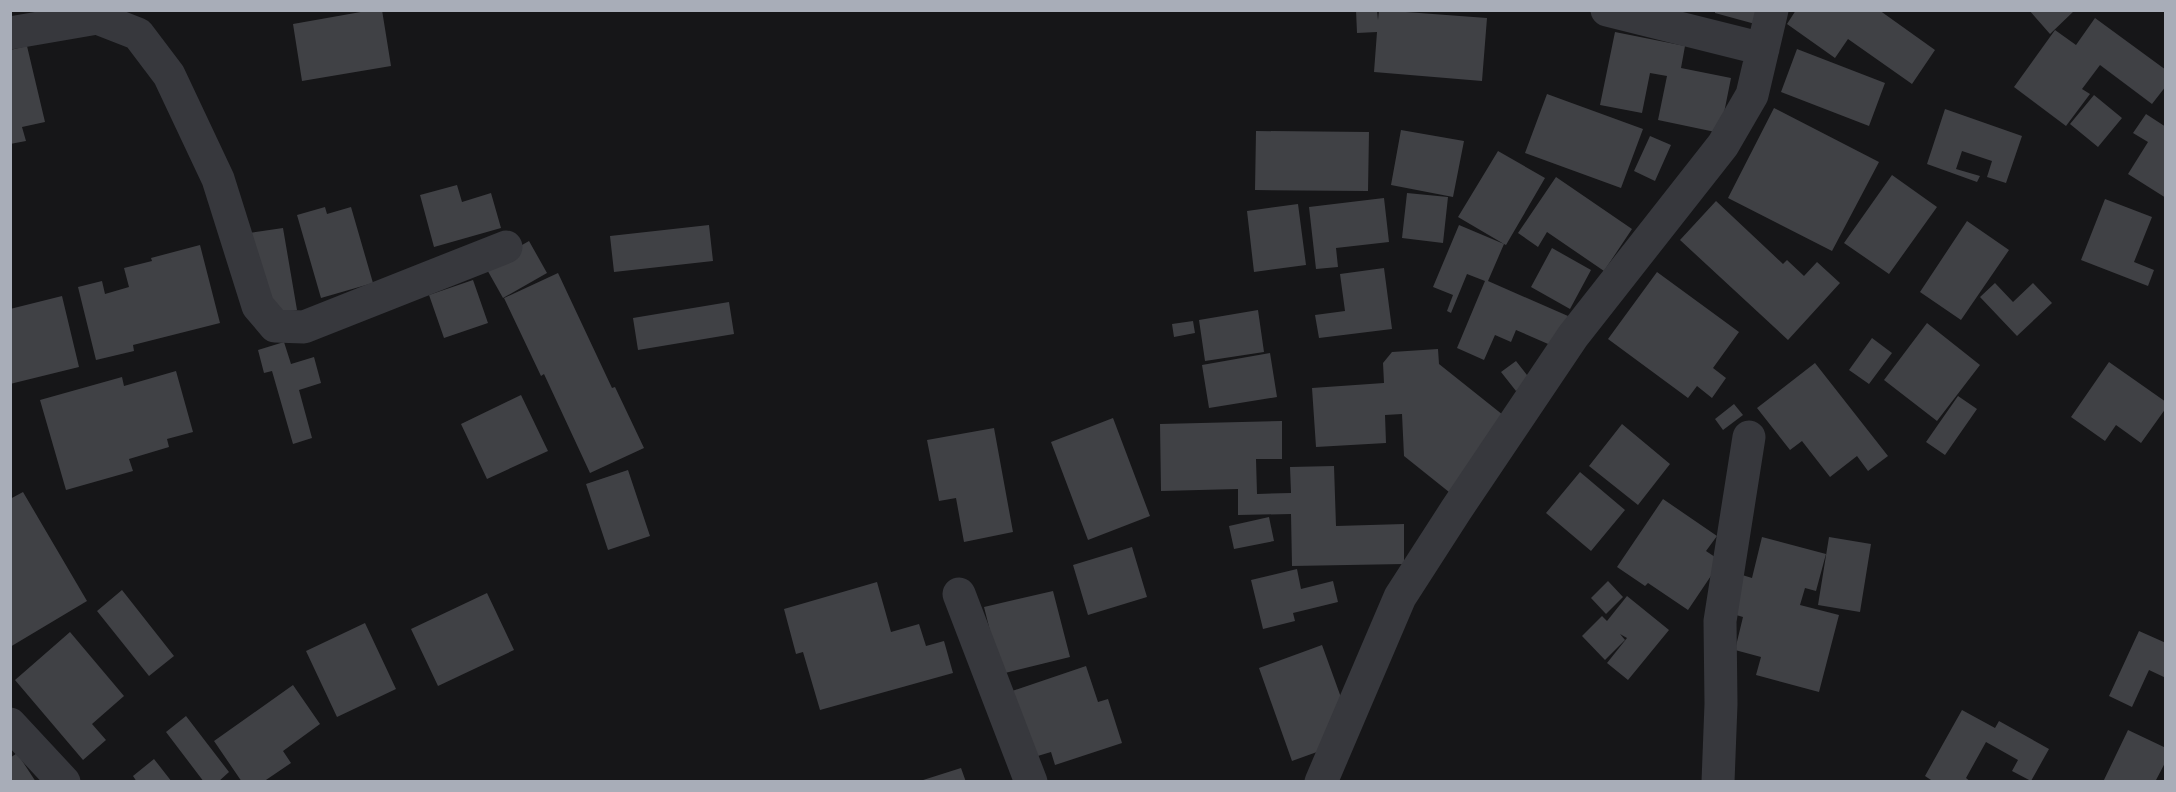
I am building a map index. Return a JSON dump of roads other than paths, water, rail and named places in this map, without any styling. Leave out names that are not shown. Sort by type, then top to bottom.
[{"type":"street","points":[[1607,10],[1763,49]]},
{"type":"street","points":[[1321,782],[1400,597],[1573,336],[1723,145],[1752,95],[1772,10]]},
{"type":"street","points":[[10,33],[97,18],[138,34],[169,75],[218,179],[258,306],[275,326],[304,327],[506,247]]},
{"type":"street","points":[[1718,782],[1721,704],[1720,621],[1749,437]]},
{"type":"street","points":[[958,594],[1031,782]]},
{"type":"street","points":[[10,724],[64,782]]}]
